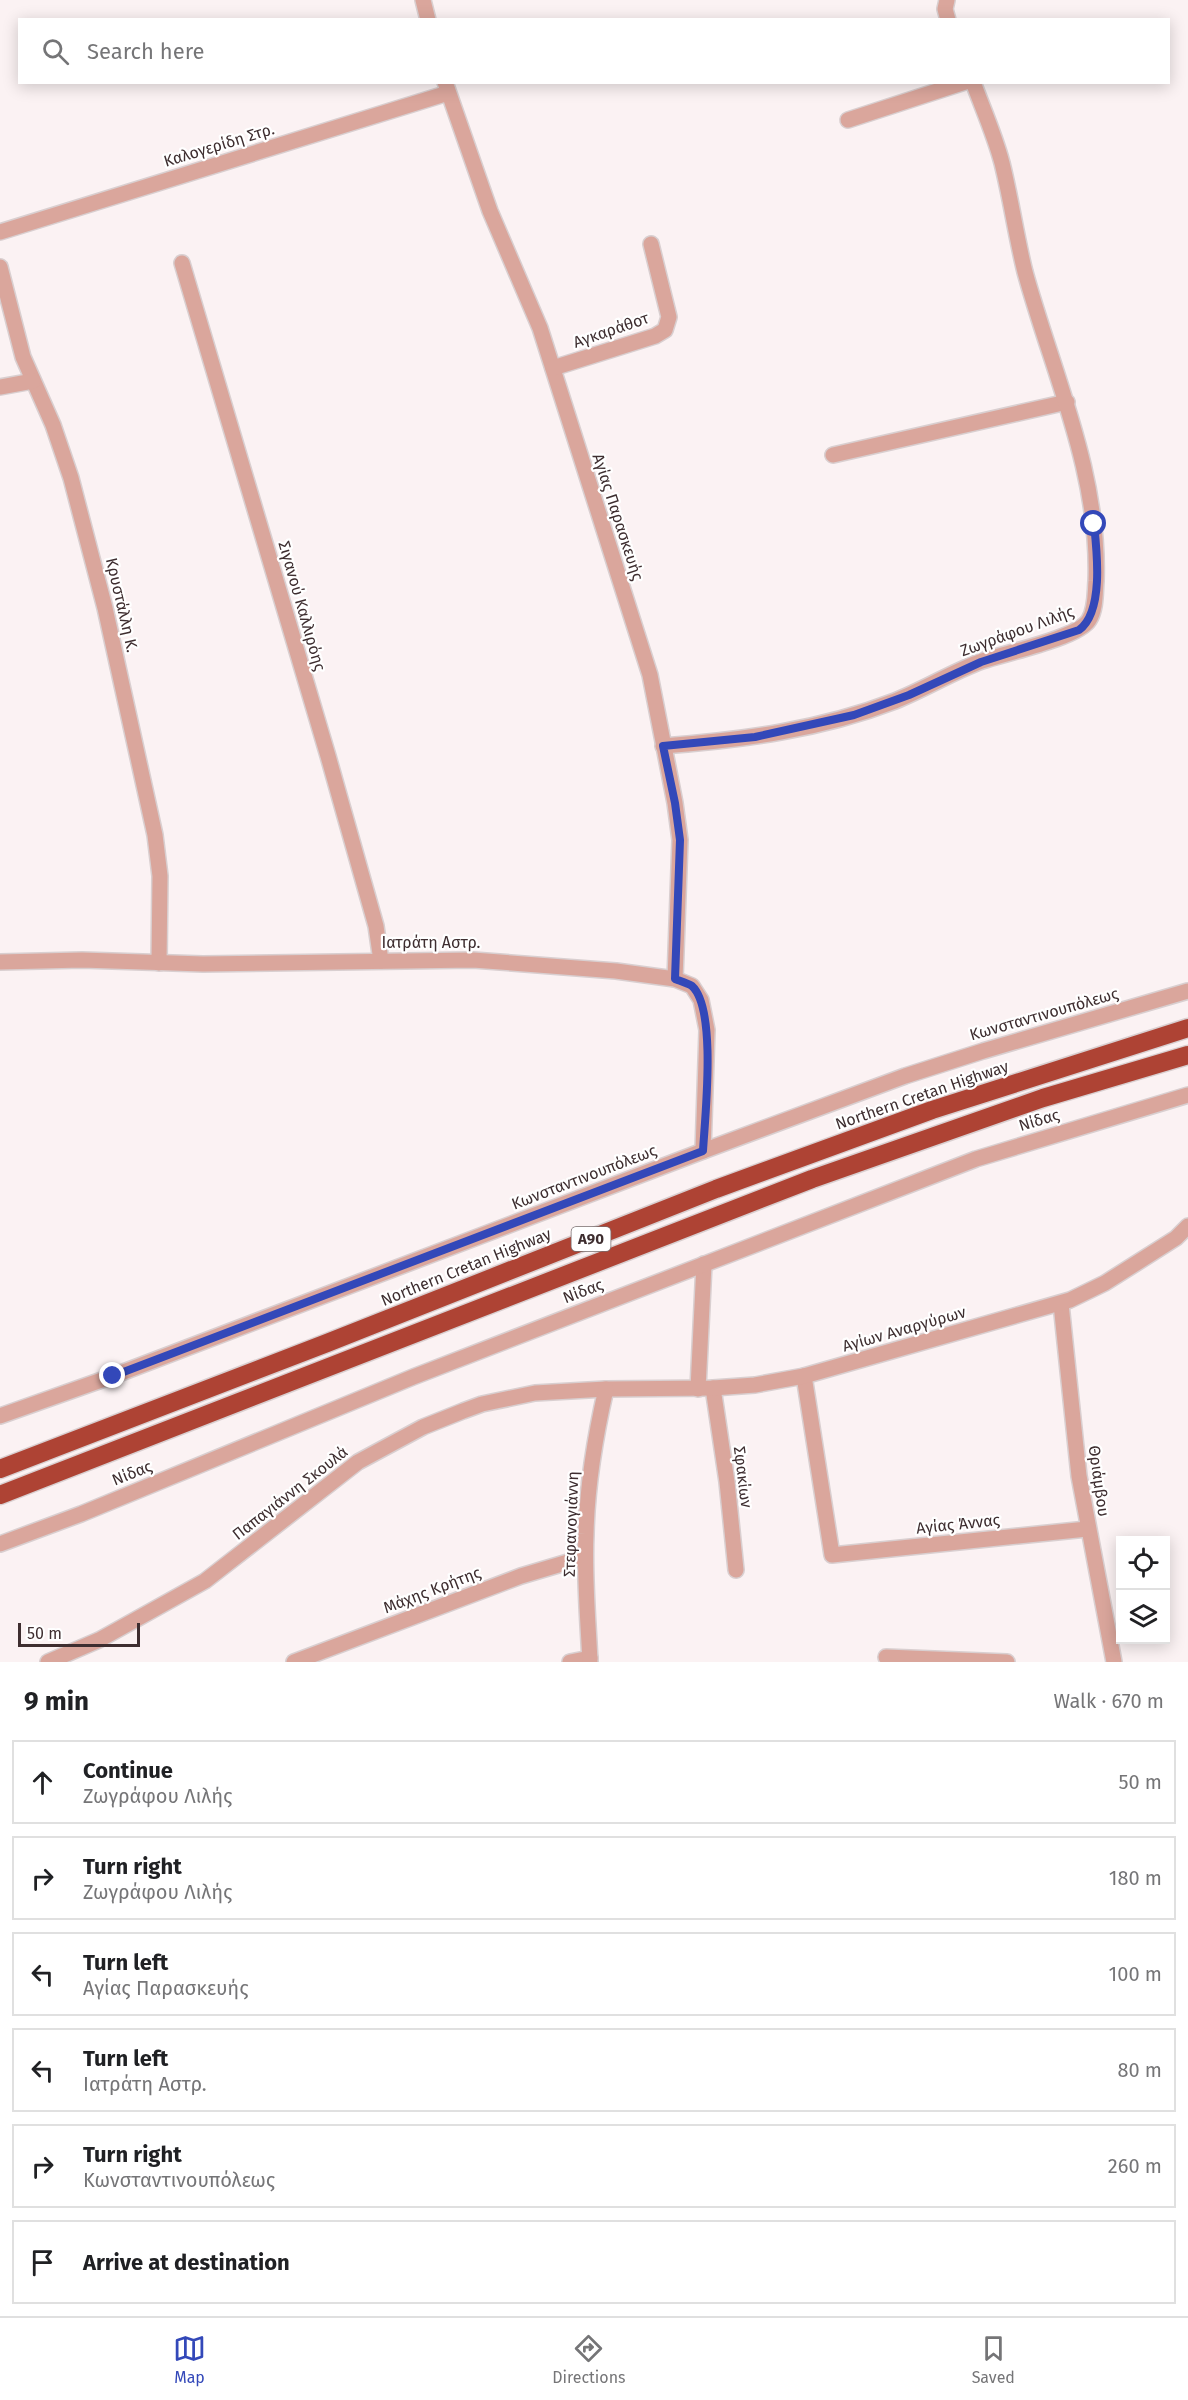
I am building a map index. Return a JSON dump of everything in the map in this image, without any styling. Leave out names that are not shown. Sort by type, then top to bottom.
[{"type":"highway","name":"Northern Cretan Highway","points":[[0,1468],[338,1339],[716,1189],[932,1110],[1188,1028]]},
{"type":"highway","name":"Α90","points":[[0,1495],[812,1179],[1043,1098],[1188,1055]]},
{"type":"street","points":[[423,0],[428,18]]},
{"type":"street","points":[[947,0],[945,9],[947,18]]},
{"type":"street","points":[[848,120],[959,84]]},
{"type":"street","name":"Ζωγράφου Λιλής","points":[[663,746],[755,737],[854,715],[909,695],[981,662],[1071,634],[1085,625],[1090,618],[1094,605],[1095,536],[1083,465],[1067,402],[1025,270],[1002,165],[974,84]]},
{"type":"street","name":"Καλογερίδη Στρ.","points":[[0,232],[446,88]]},
{"type":"street","name":"Αγίας Παρασκευής","points":[[446,88],[490,211],[540,328],[650,675],[680,840],[675,979]]},
{"type":"street","name":"Αγκαράθοτ","points":[[553,368],[655,336],[665,330],[669,317],[651,244]]},
{"type":"street","name":"Σιγανού Καλλιρόης","points":[[182,263],[328,756],[376,926],[381,961]]},
{"type":"street","name":"Κρυστάλλη Κ.","points":[[0,267],[20,347],[53,425],[83,521],[148,801],[160,876],[159,963]]},
{"type":"street","points":[[0,387],[33,381]]},
{"type":"street","points":[[833,455],[1067,402]]},
{"type":"street","name":"Ιατράτη Αστρ.","points":[[0,962],[82,960],[159,963],[502,961],[616,970],[675,979],[692,986],[706,1017],[703,1151]]},
{"type":"street","name":"Κωνσταντινουπόλεως","points":[[0,1416],[113,1376],[916,1072],[1188,991]]},
{"type":"street","name":"Νίδας","points":[[0,1544],[81,1514],[413,1377],[976,1159],[1188,1095]]},
{"type":"street","name":"Αγίων Αναργύρων","points":[[606,1389],[755,1385],[804,1376],[1061,1304],[1105,1283],[1176,1238],[1188,1226]]},
{"type":"street","name":"Σφακίων","points":[[704,1264],[706,1388],[727,1482],[736,1570]]},
{"type":"street","name":"Θριάμβου","points":[[1061,1304],[1078,1476],[1114,1662]]},
{"type":"street","name":"Αγίας Άννας","points":[[804,1376],[832,1555],[1087,1529]]},
{"type":"street","name":"Στεφανογιάννη","points":[[590,1660],[585,1557],[590,1471],[606,1389]]},
{"type":"street","name":"Παπαγιάννη Σκουλά","points":[[48,1662],[99,1640],[205,1581],[343,1472],[412,1432],[463,1411],[502,1399],[535,1393],[606,1389]]},
{"type":"street","name":"Μάχης Κρήτης","points":[[294,1662],[521,1576],[585,1557]]},
{"type":"street","points":[[886,1657],[1007,1662]]},
{"type":"street","points":[[570,1662],[590,1660]]},
{"type":"route","points":[[113,1376],[703,1151],[706,1017],[692,986],[675,979],[680,840],[663,746],[755,737],[813,726],[854,715],[895,701],[981,662],[1079,630],[1090,618],[1094,605],[1096,550],[1094,524]]}]
